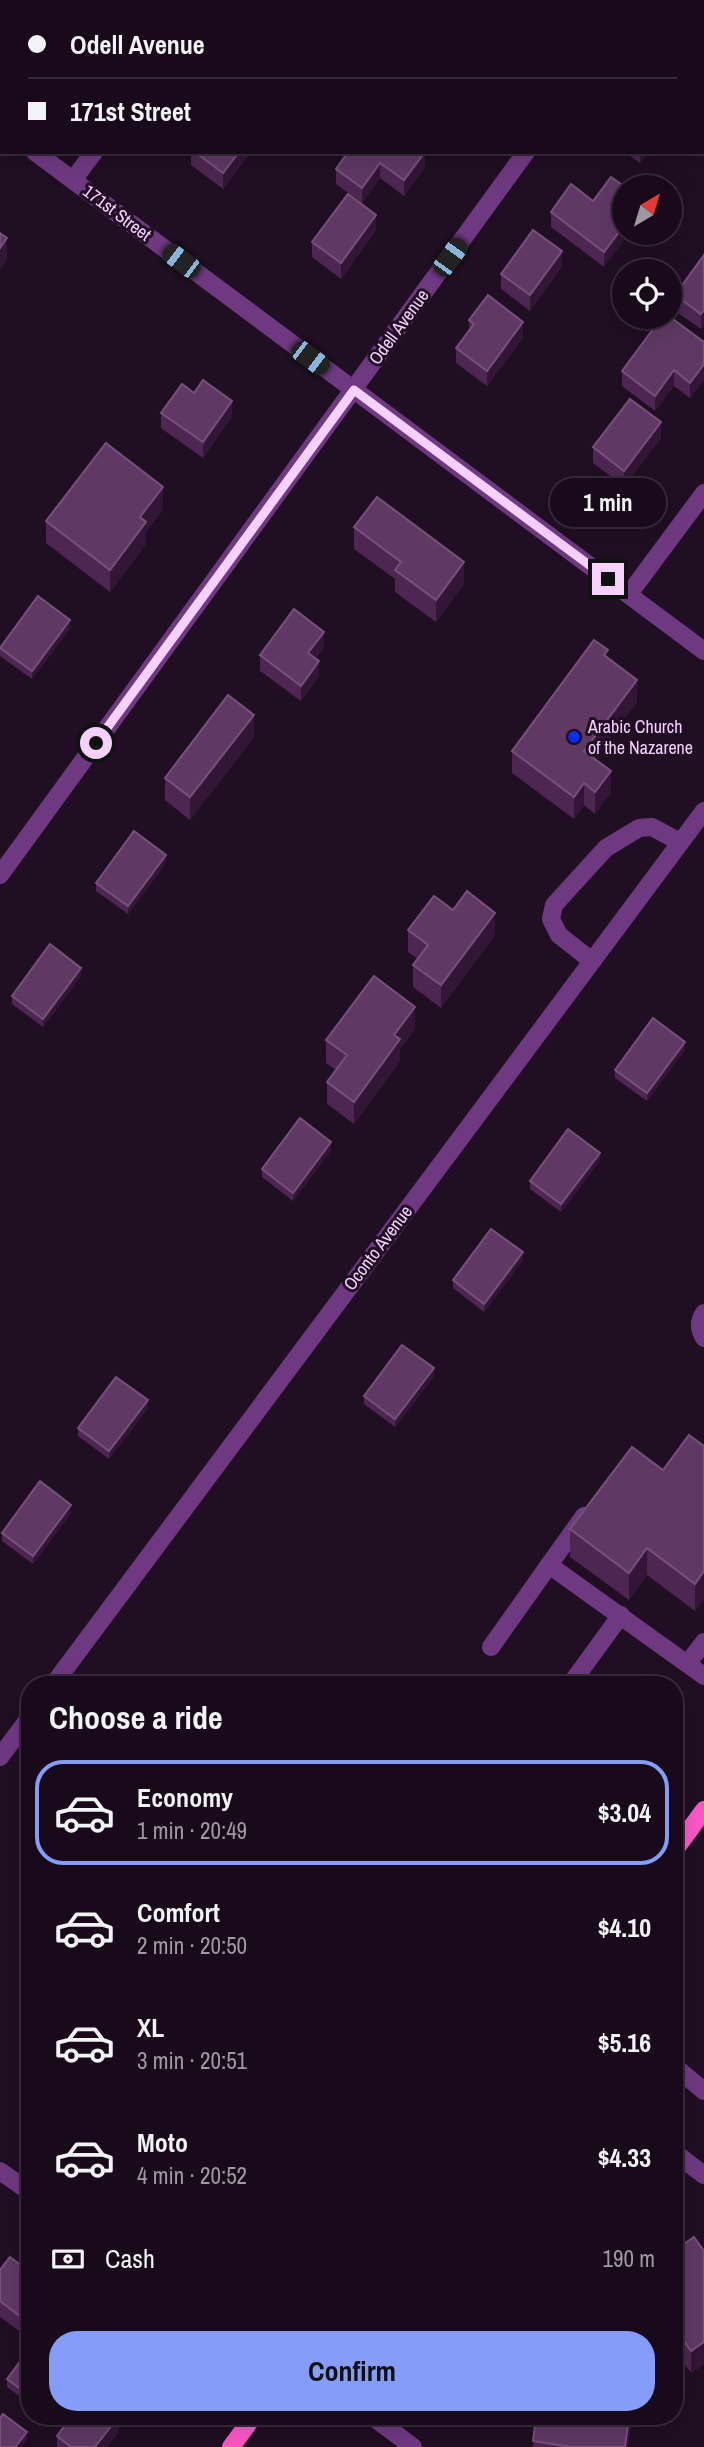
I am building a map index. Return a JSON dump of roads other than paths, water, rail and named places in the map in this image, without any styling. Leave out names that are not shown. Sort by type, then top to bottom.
[{"type":"main road","points":[[683,1841],[701,1820]]},
{"type":"main road","points":[[231,2447],[247,2425]]},
{"type":"street","name":"171st Street","points":[[38,154],[704,651]]},
{"type":"street","points":[[73,180],[92,154]]},
{"type":"street","name":"Odell Avenue","points":[[0,875],[525,154]]},
{"type":"street","points":[[629,594],[704,493]]},
{"type":"street","name":"Oconto Avenue","points":[[60,1676],[592,961],[691,836],[704,811]]},
{"type":"street","points":[[592,961],[559,935],[551,919],[554,905],[606,848],[639,828],[652,827],[691,836]]},
{"type":"street","points":[[704,1313],[699,1329],[704,1338]]},
{"type":"street","points":[[491,1647],[588,1511]]},
{"type":"street","points":[[549,1564],[704,1676]]},
{"type":"street","points":[[577,1676],[621,1615]]},
{"type":"street","points":[[688,1663],[704,1642]]},
{"type":"street","points":[[0,1757],[21,1729]]},
{"type":"street","points":[[683,2074],[704,2091]]},
{"type":"street","points":[[683,2159],[704,2175]]},
{"type":"street","points":[[0,2171],[21,2186]]},
{"type":"street","points":[[384,2425],[413,2447]]},
{"type":"place","name":"Arabic Church of the Nazarene","points":[[574,737]]}]
